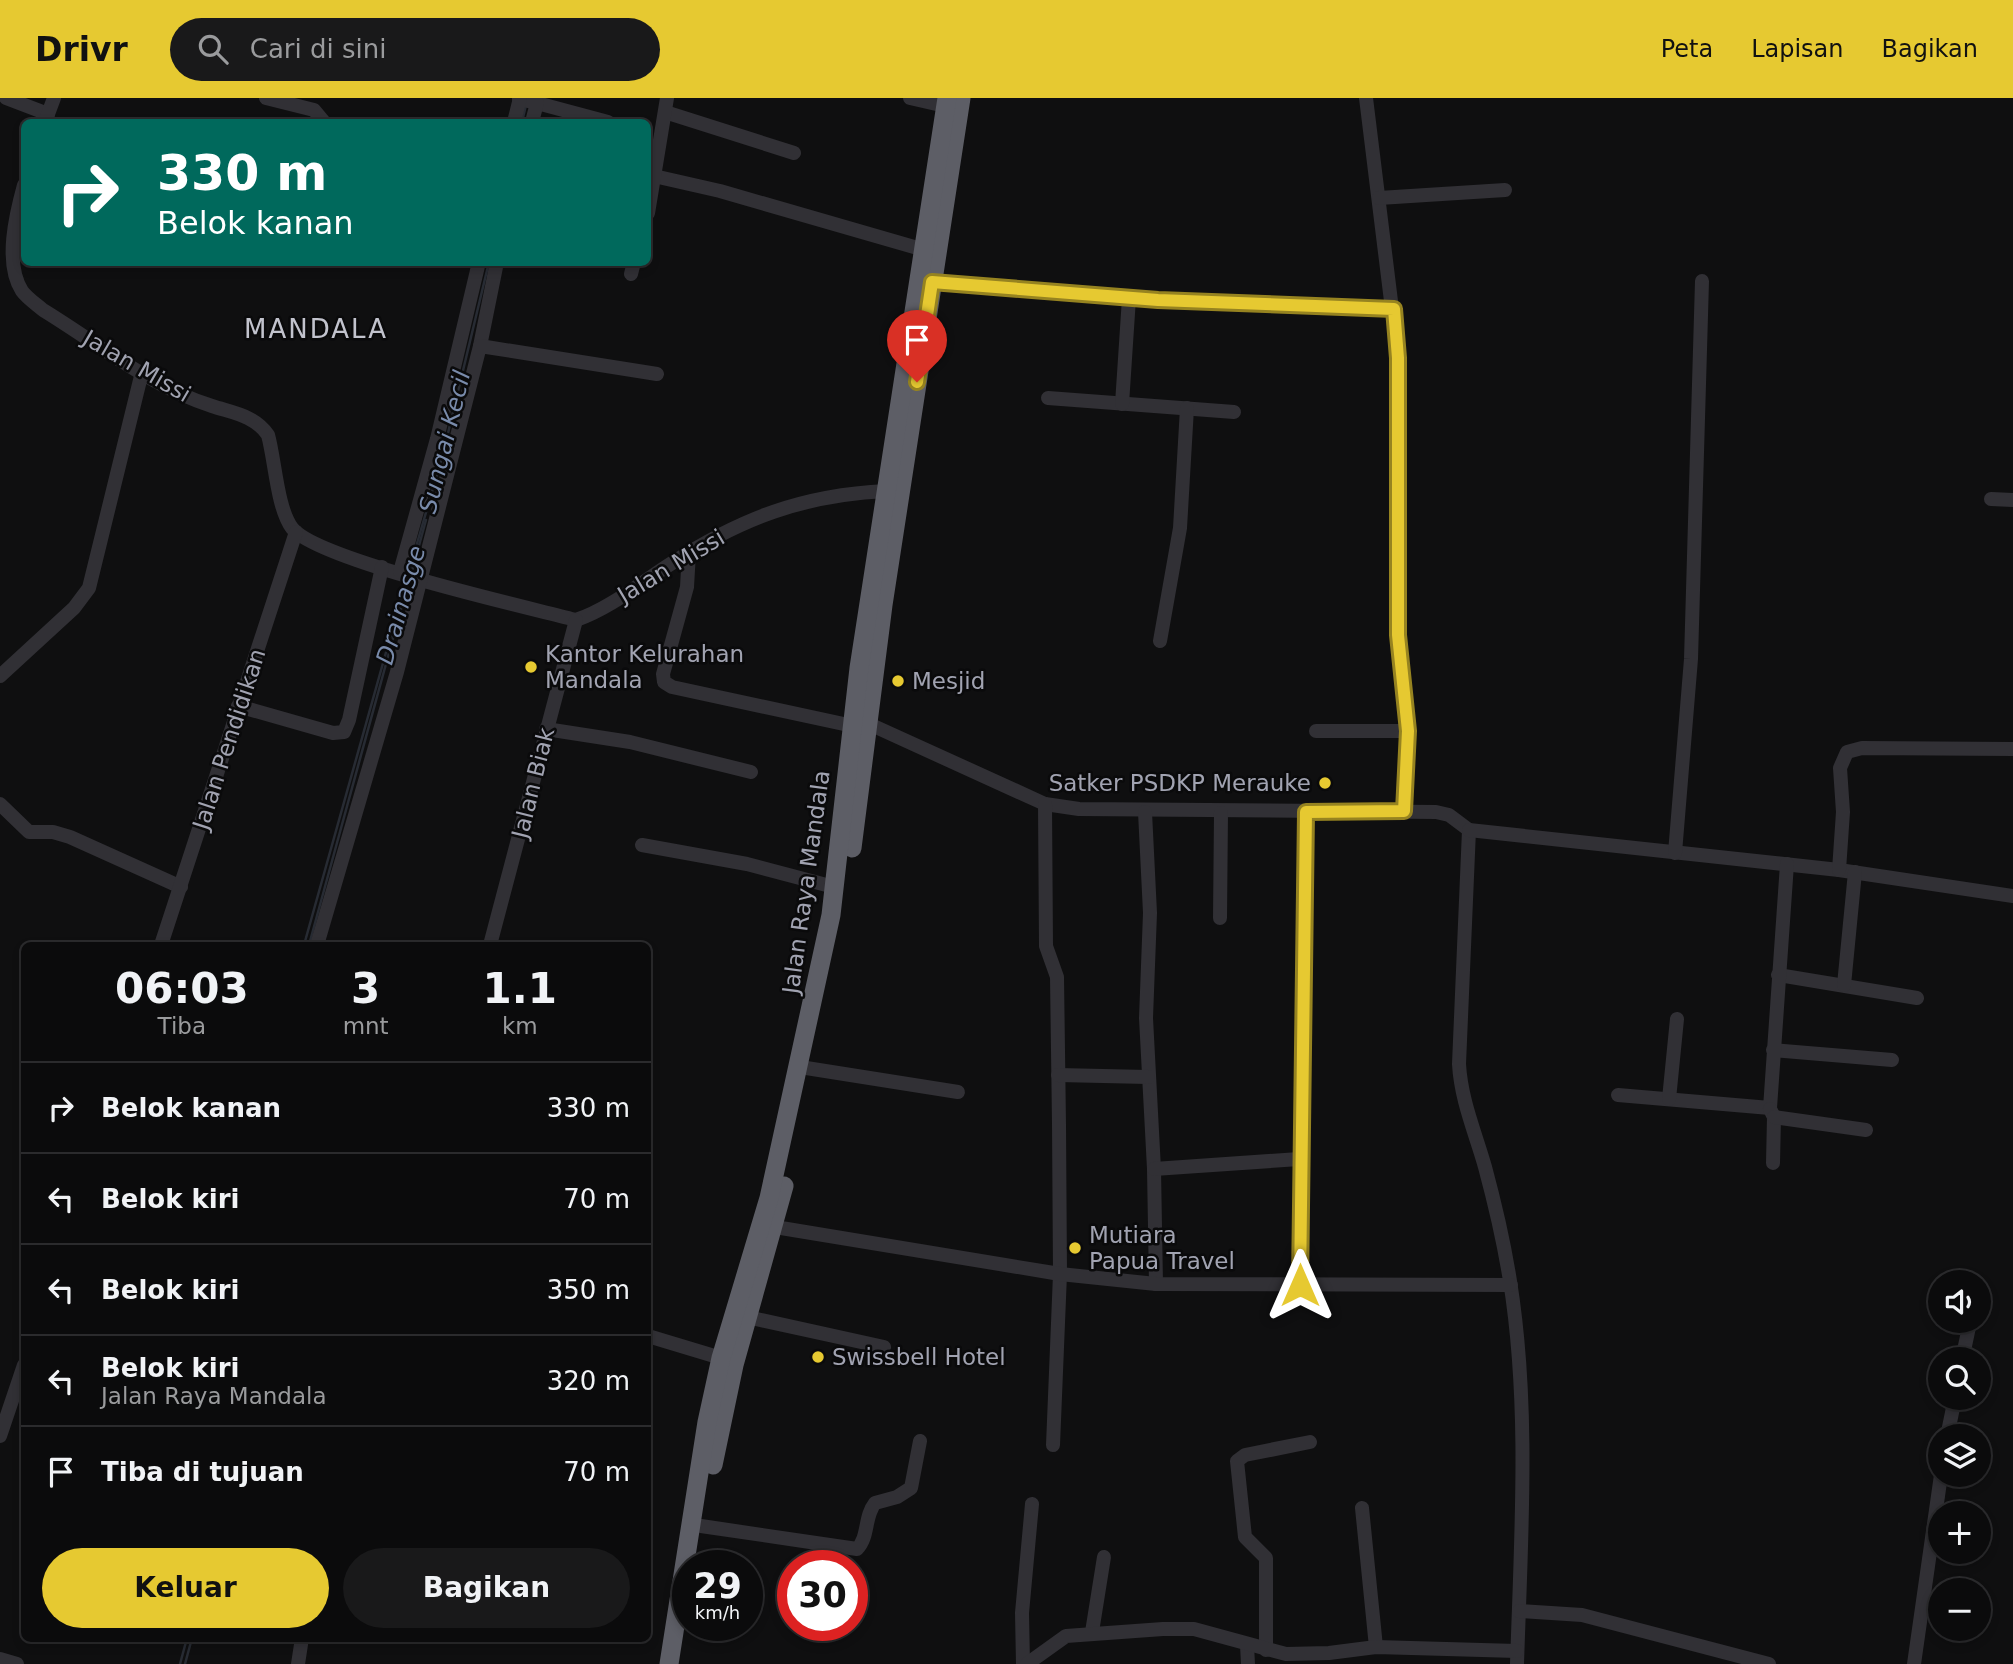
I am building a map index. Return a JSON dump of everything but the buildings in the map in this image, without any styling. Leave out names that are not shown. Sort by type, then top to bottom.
[{"type":"highway","name":"Jalan Raya Mandala","points":[[695,1550],[747,1317],[775,1227],[806,1068],[932,282],[933,227],[951,101]]},
{"type":"highway","name":"Jalan Raya Mandala","points":[[692,1550],[705,1436],[721,1358],[806,1068],[844,912],[860,724],[886,491],[921,249],[933,227]]},
{"type":"highway","name":"Jalan Raya Mandala","points":[[669,1664],[674,1641]]},
{"type":"highway","points":[[682,1664],[685,1641]]},
{"type":"street","points":[[6,98],[46,118],[54,98]]},
{"type":"street","points":[[266,98],[314,110],[322,119]]},
{"type":"street","points":[[910,98],[951,101]]},
{"type":"street","points":[[1366,98],[1398,358],[1398,635],[1408,731],[1404,811]]},
{"type":"street","points":[[515,119],[528,100]]},
{"type":"street","points":[[528,100],[531,119]]},
{"type":"street","points":[[528,100],[597,119]]},
{"type":"street","points":[[651,191],[654,135],[666,105],[794,153]]},
{"type":"street","points":[[653,176],[720,191],[921,249]]},
{"type":"street","points":[[1379,198],[1505,190]]},
{"type":"street","name":"Jalan Missi","points":[[21,198],[16,221],[15,270],[24,294],[43,310],[185,396],[251,418],[261,425],[268,435],[286,519],[296,532]]},
{"type":"street","points":[[411,576],[437,439],[478,266]]},
{"type":"street","points":[[318,942],[411,576],[480,346],[496,266]]},
{"type":"street","points":[[1675,853],[1691,659],[1702,281]]},
{"type":"street","points":[[932,282],[1129,298],[1394,309]]},
{"type":"street","points":[[1122,404],[1129,298]]},
{"type":"street","points":[[480,346],[657,374]]},
{"type":"street","points":[[0,676],[74,608],[89,588],[142,372]]},
{"type":"street","points":[[1048,398],[1234,412]]},
{"type":"street","points":[[1160,641],[1180,528],[1187,408]]},
{"type":"street","name":"Jalan Missi","points":[[576,620],[689,552],[788,505],[819,497],[886,491]]},
{"type":"street","points":[[1991,499],[2013,500]]},
{"type":"street","points":[[296,532],[328,551],[576,620]]},
{"type":"street","name":"Jalan Pendidikan","points":[[163,942],[296,532]]},
{"type":"street","points":[[689,552],[687,587],[663,674],[664,682],[672,687],[860,724],[1045,804],[1079,809],[1145,812],[1444,813],[1469,830],[1839,870],[2013,896]]},
{"type":"street","points":[[238,706],[333,733],[344,732],[349,720],[382,567]]},
{"type":"street","name":"Jalan Biak","points":[[491,942],[576,620]]},
{"type":"street","points":[[546,729],[630,742],[751,772]]},
{"type":"street","points":[[1316,731],[1408,731]]},
{"type":"street","points":[[1839,870],[1843,812],[1840,768],[1847,752],[1862,748],[2013,749]]},
{"type":"street","points":[[0,804],[29,832],[53,832],[70,837],[181,887]]},
{"type":"street","points":[[1045,804],[1043,882],[1046,946],[1057,978],[1060,1274],[1053,1445]]},
{"type":"street","points":[[1145,812],[1150,913],[1146,1018],[1154,1170],[1156,1284]]},
{"type":"street","points":[[1300,1285],[1299,1159],[1306,812]]},
{"type":"street","points":[[1220,918],[1221,813]]},
{"type":"street","points":[[1025,1664],[1066,1636],[1092,1632],[1194,1629],[1266,1650],[1305,1655],[1376,1647],[1517,1658],[1519,1405],[1511,1285],[1485,1168],[1460,1086],[1459,1039],[1469,830]]},
{"type":"street","points":[[642,845],[747,864],[834,887]]},
{"type":"street","points":[[1773,1163],[1773,1050],[1787,864]]},
{"type":"street","points":[[1844,985],[1855,872]]},
{"type":"street","points":[[1778,975],[1917,998]]},
{"type":"street","points":[[1669,1099],[1676,1019]]},
{"type":"street","points":[[1773,1050],[1892,1060]]},
{"type":"street","points":[[806,1068],[958,1092]]},
{"type":"street","points":[[1058,1075],[1148,1077]]},
{"type":"street","points":[[1618,1095],[1772,1113],[1866,1130]]},
{"type":"street","points":[[1154,1170],[1299,1159]]},
{"type":"street","points":[[775,1227],[1060,1274],[1156,1284],[1511,1285]]},
{"type":"street","points":[[747,1317],[884,1348]]},
{"type":"street","points":[[651,1337],[721,1358]]},
{"type":"street","points":[[0,1436],[20,1392]]},
{"type":"street","points":[[701,1526],[857,1549],[863,1542],[869,1515],[875,1503],[897,1497],[911,1488],[920,1441]]},
{"type":"street","points":[[1266,1650],[1266,1558],[1245,1537],[1237,1461],[1243,1455],[1310,1442]]},
{"type":"street","points":[[1914,1664],[1939,1487]]},
{"type":"street","points":[[1025,1664],[1022,1613],[1032,1504]]},
{"type":"street","points":[[1362,1507],[1376,1647]]},
{"type":"street","points":[[1092,1632],[1104,1557]]},
{"type":"street","points":[[1519,1611],[1582,1615],[1769,1664]]},
{"type":"street","points":[[298,1664],[301,1642]]},
{"type":"street","points":[[1247,1645],[1248,1664]]},
{"type":"street","points":[[0,1659],[17,1664]]},
{"type":"waterway","name":"Sungai Kecil","points":[[523,119],[526,105]]},
{"type":"waterway","name":"Sungai Kecil","points":[[409,571],[443,454],[488,266]]},
{"type":"waterway","name":"Sungai Kecil","points":[[412,571],[426,520]]},
{"type":"waterway","name":"Sungai Kecil","points":[[310,942],[409,580]]},
{"type":"waterway","name":"Sungai Kecil","points":[[305,942],[406,581]]},
{"type":"waterway","name":"Drainasge","points":[[180,1664],[186,1642]]},
{"type":"waterway","name":"Sungai Kecil","points":[[185,1664],[191,1642]]},
{"type":"place","name":"Kantor Kelurahan Mandala","points":[[531,667]]},
{"type":"place","name":"Mesjid","points":[[898,681]]},
{"type":"place","name":"Satker PSDKP Merauke","points":[[1325,783]]},
{"type":"place","name":"Mutiara Papua Travel","points":[[1075,1248]]},
{"type":"place","name":"Swissbell Hotel","points":[[818,1357]]},
{"type":"district","name":"MANDALA","points":[[316,329]]},
{"type":"route","points":[[917,382],[932,282],[1158,300],[1394,309],[1398,358],[1398,635],[1405,681],[1408,731],[1404,811],[1306,812],[1299,1159],[1300,1285]]}]
